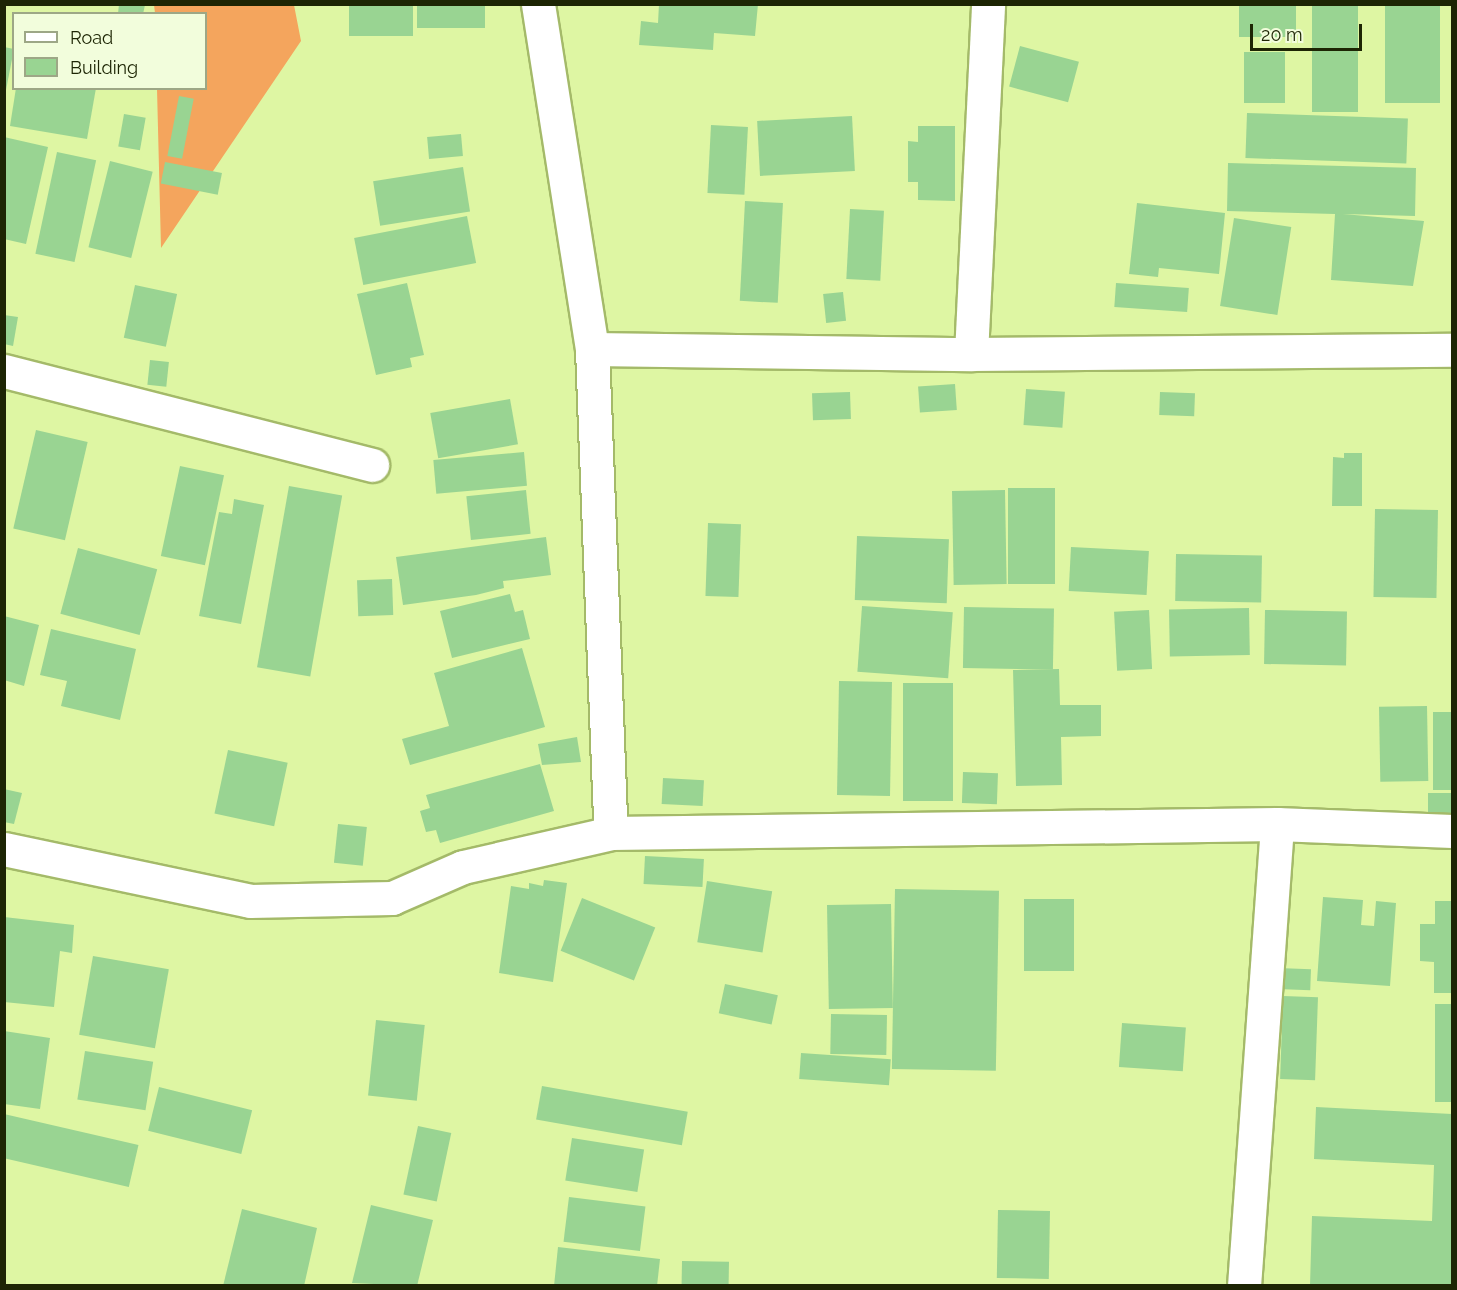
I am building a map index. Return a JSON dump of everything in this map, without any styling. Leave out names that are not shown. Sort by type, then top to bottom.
[{"type":"street","points":[[538,4],[592,349],[611,833]]},
{"type":"street","points":[[971,354],[988,4]]},
{"type":"street","points":[[592,349],[971,354],[1452,350]]},
{"type":"street","points":[[4,371],[372,465]]},
{"type":"street","points":[[1244,1286],[1277,824]]},
{"type":"street","points":[[4,849],[250,901],[392,898],[464,867],[611,833],[1277,824],[1452,831]]},
{"type":"shaded area","points":[[154,5],[294,5],[301,41],[161,248],[157,90],[207,90],[207,12],[155,12]]},
{"type":"building","points":[[119,4],[145,5],[143,12],[118,12]]},
{"type":"building","points":[[349,4],[413,4],[413,36],[349,36]]},
{"type":"building","points":[[417,4],[485,4],[485,28],[417,28]]},
{"type":"building","points":[[659,4],[758,4],[755,36],[714,33],[713,50],[639,45],[641,21],[658,23]]},
{"type":"building","points":[[1239,4],[1296,4],[1296,37],[1239,37]]},
{"type":"building","points":[[1312,4],[1358,4],[1358,112],[1312,112]]},
{"type":"building","points":[[1385,4],[1440,4],[1440,103],[1385,103]]},
{"type":"building","points":[[1020,46],[1079,62],[1068,102],[1009,87]]},
{"type":"building","points":[[4,47],[12,49],[12,59],[6,90],[4,89]]},
{"type":"building","points":[[1244,52],[1285,52],[1285,103],[1244,103]]},
{"type":"building","points":[[16,90],[96,90],[87,139],[10,126]]},
{"type":"building","points":[[179,96],[194,99],[182,159],[167,156]]},
{"type":"building","points":[[1247,113],[1408,119],[1406,164],[1245,158]]},
{"type":"building","points":[[124,114],[146,118],[140,150],[118,146]]},
{"type":"building","points":[[852,116],[855,171],[760,176],[757,121]]},
{"type":"building","points":[[711,125],[748,127],[744,195],[707,193]]},
{"type":"building","points":[[918,126],[955,126],[955,201],[918,200],[918,182],[908,182],[908,141],[918,142]]},
{"type":"building","points":[[461,134],[463,156],[429,159],[427,137]]},
{"type":"building","points":[[4,137],[48,147],[26,244],[4,239]]},
{"type":"building","points":[[57,152],[96,160],[75,262],[35,254]]},
{"type":"building","points":[[110,161],[153,172],[131,258],[88,247]]},
{"type":"building","points":[[165,162],[222,173],[218,195],[161,184]]},
{"type":"building","points":[[1228,163],[1416,168],[1415,216],[1343,214],[1424,221],[1413,286],[1331,280],[1335,214],[1227,211]]},
{"type":"building","points":[[463,167],[470,211],[380,226],[373,181]]},
{"type":"building","points":[[745,201],[783,203],[778,303],[740,301]]},
{"type":"building","points":[[1137,203],[1225,213],[1219,274],[1159,268],[1158,277],[1129,274]]},
{"type":"building","points":[[850,209],[884,211],[880,281],[846,279]]},
{"type":"building","points":[[467,216],[476,263],[363,285],[354,238]]},
{"type":"building","points":[[1234,218],[1291,227],[1277,315],[1220,306]]},
{"type":"building","points":[[407,283],[424,355],[410,358],[412,367],[376,375],[357,294]]},
{"type":"building","points":[[1116,283],[1189,288],[1187,312],[1114,307]]},
{"type":"building","points":[[135,285],[177,294],[166,347],[124,338]]},
{"type":"building","points":[[843,292],[846,321],[826,323],[823,294]]},
{"type":"building","points":[[4,315],[18,317],[13,346],[4,344]]},
{"type":"building","points":[[150,360],[169,362],[166,387],[147,385]]},
{"type":"building","points":[[955,384],[957,410],[920,413],[918,387]]},
{"type":"building","points":[[1026,389],[1065,392],[1062,428],[1023,425]]},
{"type":"building","points":[[850,392],[851,419],[813,420],[812,393]]},
{"type":"building","points":[[1160,392],[1195,393],[1194,416],[1159,415]]},
{"type":"building","points":[[510,399],[518,444],[438,458],[430,413]]},
{"type":"building","points":[[36,430],[88,442],[65,540],[13,528]]},
{"type":"building","points":[[524,452],[527,486],[436,494],[433,460]]},
{"type":"building","points":[[1344,453],[1362,453],[1362,506],[1332,506],[1333,457],[1344,458]]},
{"type":"building","points":[[180,466],[224,475],[205,565],[161,556]]},
{"type":"building","points":[[289,486],[342,495],[310,677],[257,667]]},
{"type":"building","points":[[1008,488],[1055,488],[1055,584],[1008,584]]},
{"type":"building","points":[[526,490],[531,534],[471,540],[466,496]]},
{"type":"building","points":[[1005,490],[1007,584],[954,585],[952,491]]},
{"type":"building","points":[[234,499],[264,505],[241,624],[199,616],[219,512],[232,514]]},
{"type":"building","points":[[1375,509],[1438,510],[1436,598],[1373,597]]},
{"type":"building","points":[[708,523],[741,524],[738,597],[705,596]]},
{"type":"building","points":[[857,536],[949,539],[947,603],[855,600]]},
{"type":"building","points":[[546,537],[551,575],[503,581],[504,588],[476,595],[403,605],[396,557]]},
{"type":"building","points":[[1071,547],[1149,551],[1147,595],[1069,591]]},
{"type":"building","points":[[78,548],[157,569],[140,635],[60,614]]},
{"type":"building","points":[[1176,554],[1262,556],[1261,602],[1175,601]]},
{"type":"building","points":[[392,579],[393,615],[358,616],[357,580]]},
{"type":"building","points":[[510,594],[515,612],[523,610],[530,639],[452,658],[440,611]]},
{"type":"building","points":[[862,606],[953,612],[948,678],[857,672]]},
{"type":"building","points":[[964,607],[1054,609],[1053,670],[963,668]]},
{"type":"building","points":[[1249,608],[1250,655],[1170,656],[1169,609]]},
{"type":"building","points":[[1149,610],[1152,669],[1117,671],[1114,612]]},
{"type":"building","points":[[1265,610],[1347,611],[1346,665],[1264,664]]},
{"type":"building","points":[[4,616],[39,625],[24,686],[4,680]]},
{"type":"building","points":[[51,629],[136,649],[120,720],[61,706],[67,681],[40,675]]},
{"type":"building","points":[[522,648],[545,727],[410,765],[402,739],[449,726],[434,673]]},
{"type":"building","points":[[1059,669],[1060,705],[1101,705],[1101,736],[1061,737],[1062,785],[1016,786],[1013,670]]},
{"type":"building","points":[[839,681],[892,682],[890,796],[837,795]]},
{"type":"building","points":[[903,683],[953,683],[953,801],[903,801]]},
{"type":"building","points":[[1427,706],[1428,781],[1380,782],[1379,707]]},
{"type":"building","points":[[1433,712],[1452,712],[1452,790],[1433,790]]},
{"type":"building","points":[[577,737],[581,762],[542,765],[538,744]]},
{"type":"building","points":[[228,750],[288,763],[274,826],[214,814]]},
{"type":"building","points":[[540,764],[554,811],[440,843],[436,830],[426,832],[420,811],[430,808],[426,795]]},
{"type":"building","points":[[963,772],[998,773],[997,804],[962,803]]},
{"type":"building","points":[[663,778],[704,780],[703,806],[662,804]]},
{"type":"building","points":[[4,789],[22,793],[14,824],[4,822]]},
{"type":"building","points":[[1428,793],[1452,793],[1452,822],[1428,822]]},
{"type":"building","points":[[338,824],[367,827],[363,866],[334,863]]},
{"type":"building","points":[[645,856],[704,859],[702,887],[644,884]]},
{"type":"building","points":[[544,880],[567,883],[553,982],[499,973],[511,886],[529,889],[529,883],[543,886]]},
{"type":"building","points":[[707,881],[772,891],[762,953],[697,942]]},
{"type":"building","points":[[895,889],[999,891],[996,1071],[892,1069]]},
{"type":"building","points":[[1323,897],[1363,900],[1361,925],[1374,926],[1376,901],[1396,903],[1390,986],[1317,981]]},
{"type":"building","points":[[582,898],[655,928],[634,980],[561,951]]},
{"type":"building","points":[[1024,899],[1074,899],[1074,971],[1024,971]]},
{"type":"building","points":[[1435,901],[1452,901],[1452,993],[1434,993],[1434,962],[1420,961],[1420,924],[1435,924]]},
{"type":"building","points":[[891,904],[893,1008],[829,1009],[827,905]]},
{"type":"building","points":[[4,917],[74,925],[72,953],[60,951],[54,1007],[4,1002]]},
{"type":"building","points":[[93,956],[169,969],[155,1048],[79,1035]]},
{"type":"building","points":[[1278,968],[1311,969],[1310,990],[1277,989]]},
{"type":"building","points":[[725,984],[778,995],[772,1025],[719,1013]]},
{"type":"building","points":[[1283,996],[1318,997],[1315,1080],[1280,1079]]},
{"type":"building","points":[[1435,1004],[1452,1004],[1452,1102],[1435,1102]]},
{"type":"building","points":[[831,1014],[887,1015],[886,1055],[830,1054]]},
{"type":"building","points":[[376,1020],[425,1025],[417,1101],[368,1096]]},
{"type":"building","points":[[1122,1023],[1186,1027],[1183,1071],[1119,1067]]},
{"type":"building","points":[[4,1031],[50,1038],[40,1109],[4,1104]]},
{"type":"building","points":[[85,1051],[153,1062],[145,1110],[77,1099]]},
{"type":"building","points":[[801,1053],[891,1059],[889,1085],[799,1079]]},
{"type":"building","points":[[542,1086],[688,1112],[682,1145],[536,1119]]},
{"type":"building","points":[[159,1087],[252,1110],[241,1154],[148,1131]]},
{"type":"building","points":[[1316,1107],[1452,1114],[1452,1286],[1310,1286],[1312,1216],[1432,1221],[1434,1165],[1314,1159]]},
{"type":"building","points":[[4,1114],[138,1145],[129,1187],[4,1158]]},
{"type":"building","points":[[418,1126],[451,1133],[437,1202],[403,1194]]},
{"type":"building","points":[[572,1138],[644,1149],[637,1192],[565,1180]]},
{"type":"building","points":[[569,1197],[645,1206],[640,1251],[564,1242]]},
{"type":"building","points":[[371,1205],[433,1220],[417,1286],[352,1283]]},
{"type":"building","points":[[242,1209],[317,1228],[304,1286],[223,1286]]},
{"type":"building","points":[[998,1210],[1050,1211],[1049,1279],[997,1278]]},
{"type":"building","points":[[558,1247],[660,1259],[657,1286],[554,1286]]},
{"type":"building","points":[[682,1261],[729,1262],[729,1286],[682,1286]]}]
